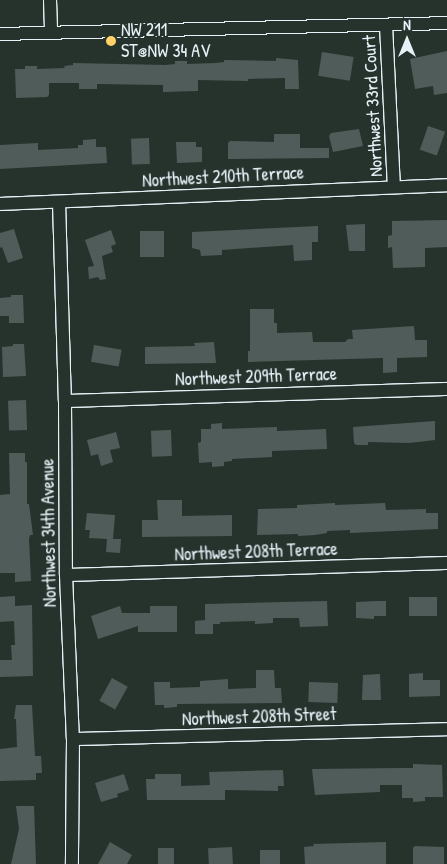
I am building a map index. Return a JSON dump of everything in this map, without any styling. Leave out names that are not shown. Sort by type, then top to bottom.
[{"type":"street","points":[[50,0],[51,32]]},
{"type":"street","points":[[0,34],[447,23]]},
{"type":"street","name":"Northwest 33rd Court","points":[[386,25],[394,186]]},
{"type":"street","name":"Northwest 210th Terrace","points":[[0,204],[447,185]]},
{"type":"street","name":"Northwest 34th Avenue","points":[[58,202],[65,401],[66,575],[73,740],[72,864]]},
{"type":"street","name":"Northwest 209th Terrace","points":[[65,401],[447,389]]},
{"type":"street","name":"Northwest 208th Terrace","points":[[66,575],[447,563]]},
{"type":"street","name":"Northwest 208th Street","points":[[73,740],[447,729]]},
{"type":"building","points":[[447,51],[447,93],[434,95],[433,86],[415,89],[410,59]]},
{"type":"building","points":[[322,52],[354,57],[350,81],[318,76]]},
{"type":"building","points":[[276,58],[298,60],[299,89],[285,89],[285,78],[248,79],[248,81],[198,80],[198,91],[163,92],[163,85],[97,84],[97,89],[79,89],[79,83],[49,83],[49,95],[47,97],[16,98],[15,69],[25,69],[25,66],[37,66],[37,69],[65,68],[64,66],[73,65],[73,63],[165,65],[175,64],[175,61],[187,61],[187,64],[216,63],[224,62],[224,60],[276,61]]},
{"type":"building","points":[[428,126],[445,132],[437,155],[420,150]]},
{"type":"building","points":[[359,129],[363,146],[333,152],[329,136],[331,133]]},
{"type":"building","points":[[274,134],[300,134],[300,148],[329,148],[329,158],[228,159],[228,143],[230,141],[274,142]]},
{"type":"building","points":[[149,138],[150,164],[132,165],[131,139]]},
{"type":"building","points":[[96,139],[96,147],[106,147],[107,163],[0,169],[0,145],[38,143],[38,150],[78,148],[78,145],[83,145],[83,140]]},
{"type":"building","points":[[176,142],[196,142],[196,147],[202,147],[202,162],[177,163]]},
{"type":"building","points":[[447,220],[447,247],[425,248],[425,267],[393,268],[392,247],[388,248],[388,236],[392,235],[392,221]]},
{"type":"building","points":[[365,224],[365,251],[349,251],[346,225]]},
{"type":"building","points":[[318,226],[318,242],[312,242],[312,260],[294,261],[293,245],[222,250],[222,255],[201,256],[200,250],[192,248],[192,232]]},
{"type":"building","points":[[14,229],[23,258],[8,263],[2,247],[0,248],[0,233]]},
{"type":"building","points":[[111,230],[116,244],[111,246],[113,252],[102,256],[106,279],[100,280],[98,277],[89,279],[88,267],[94,266],[85,240]]},
{"type":"building","points":[[140,231],[164,231],[164,257],[140,257]]},
{"type":"building","points":[[11,295],[23,295],[24,323],[9,323],[9,316],[0,316],[0,298],[11,297]]},
{"type":"building","points":[[250,309],[274,309],[274,323],[277,323],[277,333],[312,332],[313,342],[345,342],[348,339],[353,339],[352,330],[414,326],[415,340],[427,340],[427,357],[397,358],[397,372],[383,373],[383,358],[248,362],[248,351],[250,351]]},
{"type":"building","points":[[214,342],[216,363],[145,364],[145,347],[195,346],[194,343]]},
{"type":"building","points":[[13,344],[24,344],[26,376],[3,377],[2,347],[13,346]]},
{"type":"building","points":[[94,345],[122,350],[119,367],[91,362]]},
{"type":"building","points":[[26,400],[27,430],[9,431],[8,401]]},
{"type":"building","points":[[435,421],[435,440],[409,443],[368,442],[368,445],[356,445],[354,443],[353,427]]},
{"type":"building","points":[[222,423],[222,429],[277,427],[277,431],[326,429],[327,449],[272,451],[272,457],[232,459],[232,461],[224,462],[224,466],[212,467],[212,462],[199,463],[198,443],[201,442],[201,429],[211,429],[211,424]]},
{"type":"building","points":[[171,430],[172,456],[152,457],[151,431]]},
{"type":"building","points":[[116,432],[120,448],[110,450],[113,462],[101,466],[98,454],[91,456],[87,440]]},
{"type":"building","points":[[9,453],[25,453],[25,462],[27,462],[27,504],[29,504],[33,535],[30,535],[29,539],[31,581],[15,582],[15,573],[0,573],[0,495],[10,494]]},
{"type":"building","points":[[157,500],[182,500],[182,516],[232,515],[232,536],[142,537],[142,520],[158,520]]},
{"type":"building","points":[[335,503],[335,505],[385,503],[386,510],[426,509],[426,513],[438,513],[438,529],[350,533],[350,530],[327,531],[327,533],[298,536],[298,534],[257,535],[258,509],[297,508],[297,505]]},
{"type":"building","points":[[87,513],[115,515],[113,539],[121,539],[120,553],[106,552],[107,539],[89,538],[90,530],[85,530]]},
{"type":"building","points":[[15,596],[15,606],[32,605],[33,676],[0,677],[0,660],[12,660],[11,645],[15,645],[14,621],[0,622],[0,597]]},
{"type":"building","points":[[409,597],[437,597],[437,616],[409,616]]},
{"type":"building","points":[[327,601],[328,626],[300,627],[299,618],[273,618],[273,623],[255,624],[255,621],[220,622],[220,624],[213,624],[213,634],[195,634],[195,621],[205,620],[205,604]]},
{"type":"building","points":[[386,601],[386,616],[374,616],[374,619],[356,618],[356,602]]},
{"type":"building","points":[[120,606],[122,613],[150,613],[150,606],[177,606],[177,632],[138,632],[138,626],[98,639],[91,616]]},
{"type":"building","points":[[256,670],[274,670],[275,688],[281,688],[282,703],[177,704],[177,707],[164,708],[164,705],[155,705],[154,682],[170,682],[170,688],[200,687],[200,681],[228,679],[228,689],[256,688]]},
{"type":"building","points":[[423,673],[423,680],[440,680],[440,696],[409,697],[409,674]]},
{"type":"building","points":[[380,674],[381,700],[362,700],[363,675]]},
{"type":"building","points":[[112,678],[128,687],[115,709],[99,701]]},
{"type":"building","points":[[309,682],[338,683],[337,703],[308,702]]},
{"type":"building","points":[[16,705],[32,705],[35,756],[41,756],[42,773],[36,773],[36,780],[0,781],[0,749],[17,747],[16,719],[14,719]]},
{"type":"building","points":[[413,764],[442,765],[443,797],[425,797],[425,801],[413,802],[413,798],[402,798],[402,785],[380,785],[380,792],[315,795],[312,769],[413,768]]},
{"type":"building","points":[[283,770],[284,786],[278,786],[278,791],[225,790],[225,800],[147,800],[146,779],[155,779],[155,774],[181,774],[181,786],[210,785],[209,772]]},
{"type":"building","points":[[124,774],[129,790],[117,794],[118,797],[101,802],[95,783]]},
{"type":"building","points":[[16,806],[34,806],[36,864],[11,864],[19,829]]},
{"type":"building","points":[[110,842],[132,855],[127,864],[98,864]]},
{"type":"building","points":[[386,842],[386,864],[305,864],[304,847],[314,846],[313,844]]},
{"type":"building","points":[[415,846],[444,847],[444,864],[413,864],[413,848]]},
{"type":"building","points":[[232,847],[233,864],[209,864],[208,848]]},
{"type":"building","points":[[158,848],[174,848],[174,864],[158,864]]},
{"type":"building","points":[[260,850],[280,850],[280,864],[260,864]]},
{"type":"place","name":"NW 211 ST@NW 34 AV","points":[[111,41]]}]
